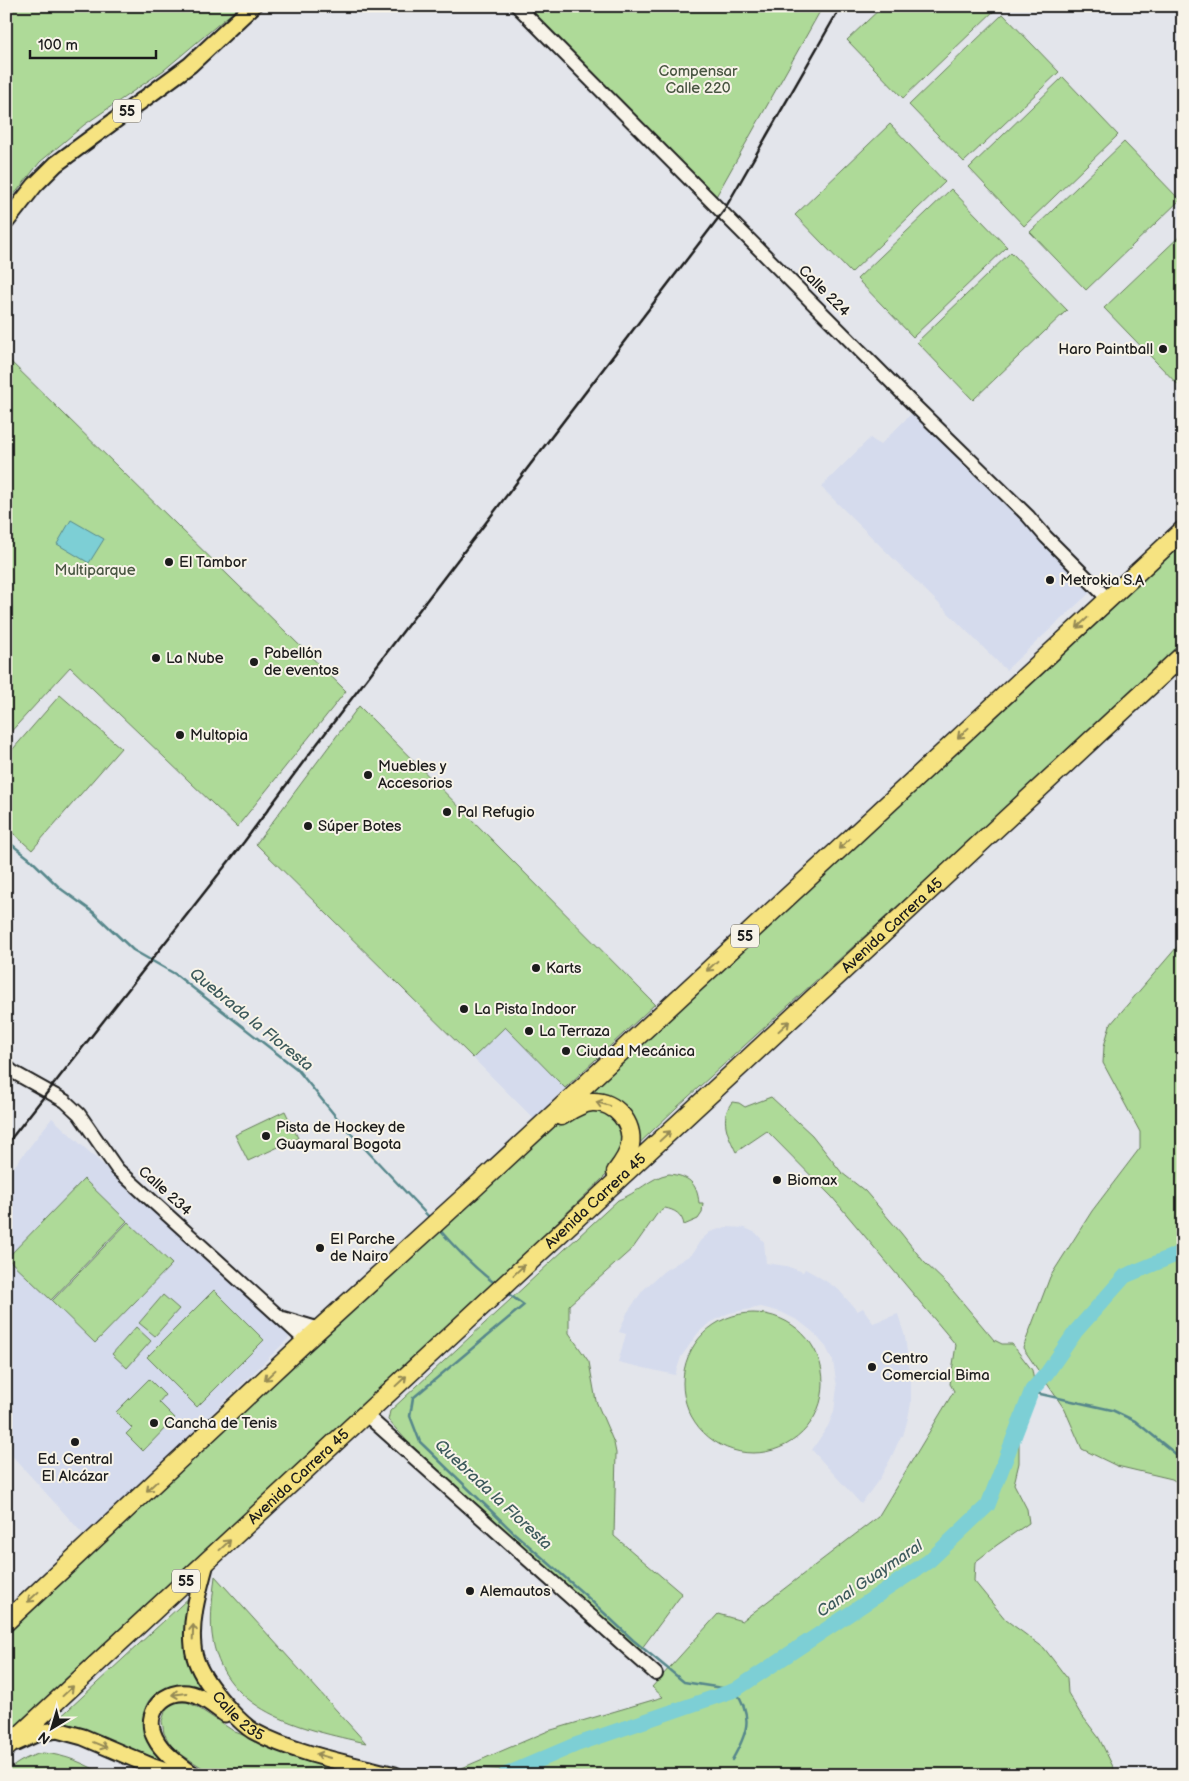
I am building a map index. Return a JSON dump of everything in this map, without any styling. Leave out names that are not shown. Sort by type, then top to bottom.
[{"type":"highway","name":"55","points":[[6,1622],[1183,530]]},
{"type":"highway","name":"Avenida Carrera 45","points":[[6,1749],[1183,655]]},
{"type":"highway","points":[[514,1151],[560,1117],[586,1103],[602,1103],[611,1106],[625,1119],[630,1130],[631,1143],[625,1160],[570,1223]]},
{"type":"main road","name":"55","points":[[6,222],[35,185],[56,164],[190,65],[253,6]]},
{"type":"main road","name":"Calle 235","points":[[206,1563],[194,1614],[193,1647],[204,1678],[226,1706],[252,1730],[290,1747],[395,1775]]},
{"type":"main road","points":[[194,1775],[172,1759],[154,1737],[151,1722],[154,1707],[166,1697],[178,1693],[192,1694],[206,1700],[227,1716],[252,1730]]},
{"type":"main road","points":[[6,1749],[28,1736],[44,1731],[57,1730],[83,1737],[151,1766],[178,1775]]},
{"type":"street","name":"Calle 224","points":[[517,6],[913,404],[1028,516],[1108,599]]},
{"type":"street","name":"Calle 234","points":[[6,1066],[13,1072],[66,1101],[79,1114],[117,1169],[281,1317],[306,1342]]},
{"type":"street","points":[[281,1317],[320,1329]]},
{"type":"street","points":[[365,1414],[656,1674]]},
{"type":"shaded area","points":[[913,412],[1095,588],[1006,670],[821,487],[870,438],[880,445]]},
{"type":"shaded area","points":[[505,1027],[565,1088],[534,1119],[473,1058]]},
{"type":"shaded area","points":[[52,1118],[291,1336],[142,1482],[84,1535],[6,1449],[6,1177]]},
{"type":"shaded area","name":"Centro Comercial Bima","points":[[726,1227],[745,1228],[756,1233],[764,1242],[766,1263],[786,1266],[803,1272],[805,1269],[816,1275],[838,1289],[857,1311],[863,1308],[873,1323],[898,1314],[905,1337],[911,1383],[911,1403],[903,1436],[901,1436],[880,1478],[861,1504],[812,1450],[828,1426],[834,1412],[837,1387],[833,1361],[826,1347],[813,1332],[799,1321],[781,1312],[761,1307],[729,1313],[708,1324],[698,1333],[681,1357],[675,1375],[618,1362],[626,1334],[619,1332],[627,1313],[643,1290],[664,1271],[692,1254],[700,1241],[710,1232]]},
{"type":"green space","points":[[6,6],[240,6],[164,70],[84,125],[40,162],[6,205]]},
{"type":"green space","name":"Compensar Calle 220","points":[[522,6],[823,6],[714,200]]},
{"type":"green space","points":[[883,6],[995,6],[997,8],[903,98],[847,40]]},
{"type":"green space","points":[[1003,14],[1059,72],[964,162],[909,105]]},
{"type":"green space","points":[[1063,77],[1118,135],[1024,226],[969,168]]},
{"type":"green space","points":[[890,124],[945,182],[851,273],[795,215]]},
{"type":"green space","points":[[1124,142],[1180,200],[1086,290],[1030,232]]},
{"type":"green space","points":[[951,189],[1007,247],[913,337],[857,279]]},
{"type":"green space","name":"Haro Paintball","points":[[1183,233],[1183,390],[1104,308]]},
{"type":"green space","points":[[1011,252],[1067,310],[973,400],[917,342]]},
{"type":"green space","name":"Multiparque","points":[[6,357],[346,691],[237,827],[70,667],[6,737]]},
{"type":"green space","points":[[1183,539],[1183,646],[676,1108],[404,1369],[315,1448],[6,1735],[6,1629]]},
{"type":"green space","points":[[60,695],[121,748],[32,850],[6,827],[6,757]]},
{"type":"green space","points":[[359,706],[655,1004],[565,1088],[505,1027],[473,1058],[256,844]]},
{"type":"green space","points":[[1183,940],[1183,1486],[1172,1479],[1117,1466],[1082,1449],[1065,1410],[1023,1348],[1050,1277],[1092,1211],[1140,1148],[1140,1132],[1103,1063],[1104,1046],[1110,1025]]},
{"type":"green space","points":[[771,1097],[812,1135],[842,1173],[865,1191],[924,1262],[948,1285],[994,1340],[1002,1344],[1012,1344],[1032,1370],[1036,1393],[1019,1436],[1019,1463],[1014,1484],[1027,1509],[1029,1523],[975,1562],[974,1581],[1006,1620],[1044,1648],[1067,1678],[1068,1693],[1099,1738],[1117,1775],[646,1775],[462,1768],[548,1731],[663,1697],[652,1687],[718,1614],[742,1621],[878,1517],[954,1391],[950,1384],[956,1345],[832,1197],[767,1131],[736,1152],[726,1127],[725,1121],[728,1108],[732,1102],[739,1103],[745,1107]]},
{"type":"green space","name":"Pista de Hockey de Guaymaral Bogota","points":[[285,1111],[298,1138],[248,1161],[235,1135]]},
{"type":"green space","points":[[669,1174],[687,1179],[694,1186],[699,1203],[703,1203],[702,1213],[698,1219],[684,1225],[678,1213],[665,1208],[657,1214],[633,1248],[569,1305],[569,1333],[589,1362],[596,1401],[614,1443],[616,1453],[614,1536],[682,1594],[639,1652],[407,1441],[388,1420],[390,1411],[618,1200],[656,1178]]},
{"type":"green space","points":[[84,1179],[127,1221],[51,1300],[7,1258]]},
{"type":"green space","points":[[128,1222],[172,1264],[95,1343],[52,1301]]},
{"type":"green space","points":[[214,1290],[264,1340],[197,1407],[147,1357]]},
{"type":"green space","points":[[163,1295],[179,1309],[155,1336],[139,1323]]},
{"type":"green space","points":[[753,1313],[767,1314],[780,1318],[803,1333],[818,1356],[822,1369],[822,1397],[818,1410],[803,1433],[780,1448],[767,1452],[753,1453],[739,1452],[726,1448],[703,1433],[688,1410],[684,1397],[683,1383],[684,1369],[688,1356],[703,1333],[726,1318],[739,1314]]},
{"type":"green space","points":[[136,1327],[151,1341],[127,1368],[112,1354]]},
{"type":"green space","points":[[149,1379],[165,1395],[159,1402],[175,1418],[143,1451],[126,1434],[132,1428],[116,1412]]},
{"type":"green space","points":[[215,1576],[366,1743],[292,1723],[248,1699],[231,1682],[219,1661],[212,1634]]},
{"type":"green space","points":[[193,1594],[189,1612],[211,1697],[195,1688],[180,1685],[167,1688],[155,1694],[148,1702],[145,1712],[147,1733],[165,1762],[72,1725],[55,1722]]},
{"type":"green space","points":[[175,1702],[187,1702],[197,1707],[235,1732],[324,1766],[364,1775],[214,1775],[179,1753],[170,1744],[164,1733],[162,1721],[166,1709]]},
{"type":"green space","points":[[43,1753],[76,1761],[105,1775],[6,1775],[6,1772],[19,1762]]},
{"type":"water","points":[[71,520],[104,539],[89,563],[57,544]]},
{"type":"waterway","name":"Quebrada la Floresta","points":[[6,840],[30,859],[61,889],[93,912],[133,950],[175,974],[297,1069],[341,1123],[430,1218]]},
{"type":"waterway","name":"Quebrada la Floresta","points":[[438,1228],[466,1258],[497,1285]]},
{"type":"waterway","name":"Canal Guaymaral","points":[[505,1775],[575,1745],[735,1690],[929,1561],[988,1505],[1032,1390],[1047,1373],[1076,1331],[1125,1276],[1183,1251]]},
{"type":"waterway","name":"Quebrada la Floresta","points":[[507,1293],[524,1305],[413,1398],[410,1416],[420,1442],[513,1532],[633,1640],[684,1682],[735,1690],[745,1709],[746,1725],[745,1734],[732,1760]]},
{"type":"waterway","points":[[1032,1390],[1036,1393],[1112,1410],[1135,1421],[1183,1461]]},
{"type":"railway","points":[[6,1145],[244,842],[723,212],[841,6]]},
{"type":"place","name":"Haro Paintball","points":[[1163,349]]},
{"type":"place","name":"El Tambor","points":[[169,562]]},
{"type":"place","name":"Metrokia S.A","points":[[1050,580]]},
{"type":"place","name":"La Nube","points":[[156,658]]},
{"type":"place","name":"Pabellón de eventos","points":[[254,662]]},
{"type":"place","name":"Multopia","points":[[180,735]]},
{"type":"place","name":"Muebles y Accesorios","points":[[368,775]]},
{"type":"place","name":"Pal Refugio","points":[[447,812]]},
{"type":"place","name":"Súper Botes","points":[[308,826]]},
{"type":"place","name":"Karts","points":[[536,968]]},
{"type":"place","name":"La Pista Indoor","points":[[464,1009]]},
{"type":"place","name":"La Terraza","points":[[529,1031]]},
{"type":"place","name":"Ciudad Mecánica","points":[[566,1051]]},
{"type":"place","name":"Pista de Hockey de Guaymaral Bogota","points":[[266,1136]]},
{"type":"place","name":"Biomax","points":[[777,1180]]},
{"type":"place","name":"El Parche de Nairo","points":[[320,1248]]},
{"type":"place","name":"Centro Comercial Bima","points":[[872,1367]]},
{"type":"place","name":"Cancha de Tenis","points":[[154,1423]]},
{"type":"place","name":"Ed. Central El Alcázar","points":[[75,1442]]},
{"type":"place","name":"Alemautos","points":[[470,1591]]}]
